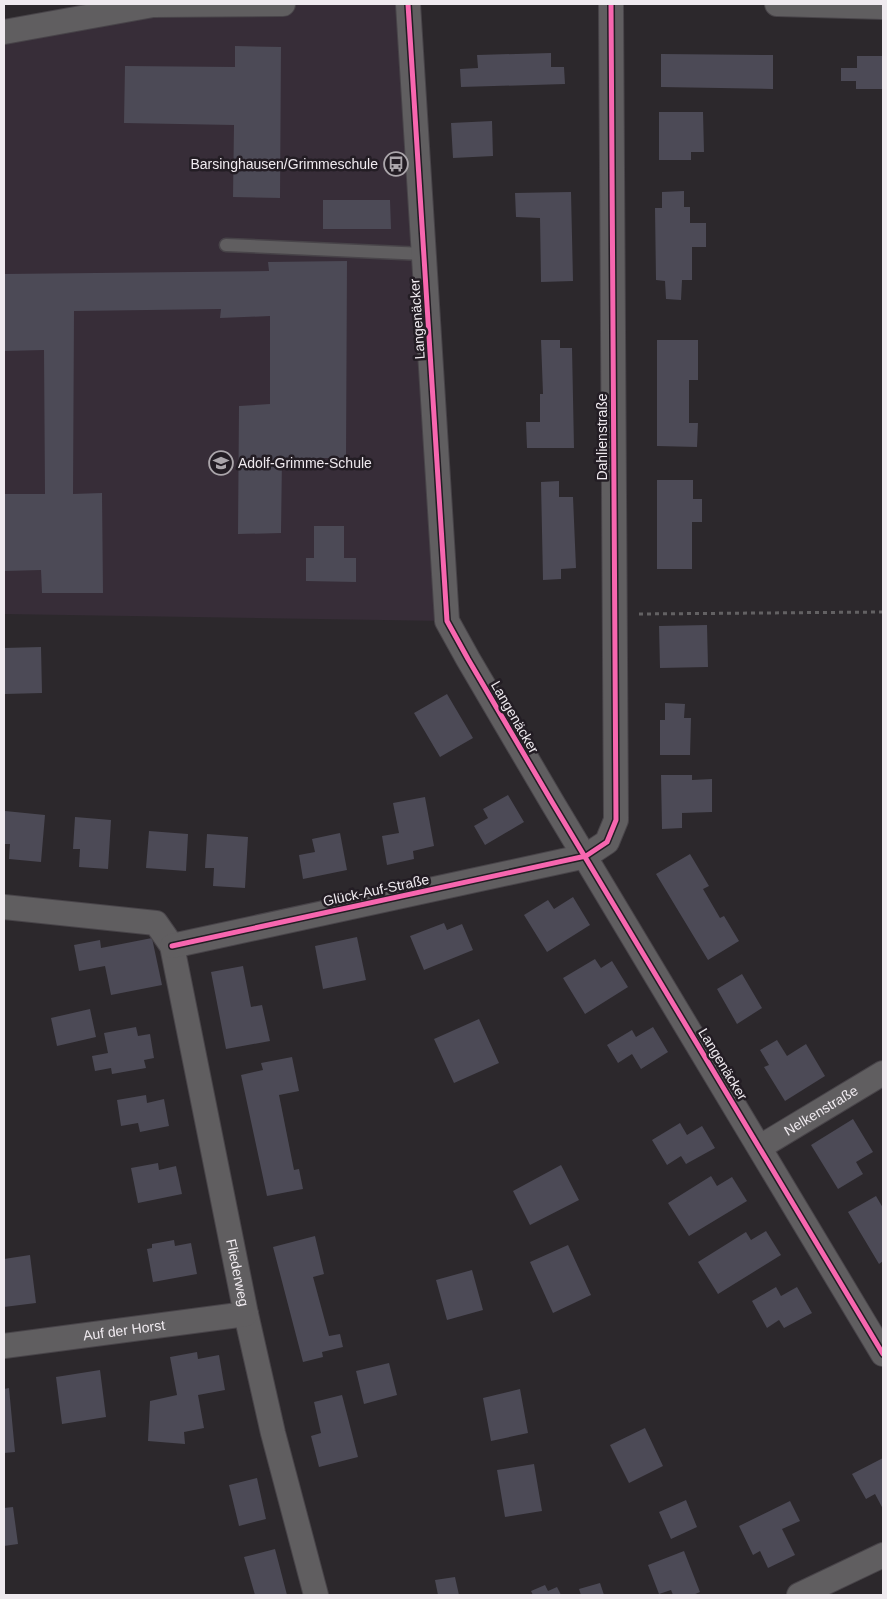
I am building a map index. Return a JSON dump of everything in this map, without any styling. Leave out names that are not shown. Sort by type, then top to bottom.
[{"type":"street","points":[[4,32],[153,5],[283,4]]},
{"type":"street","name":"Langenäcker","points":[[408,4],[447,620],[498,710],[883,1354]]},
{"type":"street","name":"Dahlienstraße","points":[[586,856],[607,842],[616,820],[611,4]]},
{"type":"street","points":[[778,4],[883,7]]},
{"type":"street","name":"Glück-Auf-Straße","points":[[172,946],[586,856]]},
{"type":"street","points":[[4,907],[156,923],[172,946]]},
{"type":"street","name":"Fliederweg","points":[[172,946],[246,1314],[273,1433],[316,1595]]},
{"type":"street","name":"Nelkenstraße","points":[[760,1147],[883,1073]]},
{"type":"street","name":"Auf der Horst","points":[[4,1346],[246,1314]]},
{"type":"street","points":[[799,1595],[883,1555]]},
{"type":"lane","points":[[226,245],[424,254]]},
{"type":"path","points":[[614,614],[883,612]]},
{"type":"shaded area","name":"Adolf-Grimme-Schule","points":[[283,4],[408,4],[447,621],[4,614],[4,32]]},
{"type":"building","points":[[235,46],[281,47],[280,198],[233,197],[234,125],[124,123],[125,66],[235,67]]},
{"type":"building","points":[[551,53],[551,67],[564,67],[565,84],[461,87],[460,69],[478,68],[477,55]]},
{"type":"building","points":[[661,54],[773,55],[773,89],[661,87]]},
{"type":"building","points":[[857,56],[883,56],[883,89],[856,89],[856,81],[841,81],[841,68],[857,68]]},
{"type":"building","points":[[659,112],[703,112],[704,152],[691,152],[691,160],[659,160]]},
{"type":"building","points":[[492,121],[493,156],[453,158],[451,123]]},
{"type":"building","points":[[684,191],[684,207],[690,207],[690,223],[706,223],[706,247],[692,247],[692,280],[682,280],[681,300],[666,299],[665,281],[656,280],[655,208],[662,208],[662,192]]},
{"type":"building","points":[[571,192],[573,281],[541,282],[540,218],[516,217],[515,193]]},
{"type":"building","points":[[323,200],[390,200],[391,229],[323,229]]},
{"type":"building","points":[[347,261],[346,458],[282,458],[281,533],[238,534],[239,406],[270,404],[270,316],[220,318],[221,309],[74,311],[73,494],[102,493],[103,593],[42,593],[41,570],[4,571],[4,494],[45,494],[44,350],[4,351],[4,274],[269,271],[268,262]]},
{"type":"building","points":[[541,340],[560,340],[560,348],[572,348],[574,448],[527,448],[526,422],[540,422],[540,394],[543,394]]},
{"type":"building","points":[[657,340],[698,340],[698,380],[689,380],[689,423],[698,423],[697,447],[657,446]]},
{"type":"building","points":[[657,480],[693,480],[693,499],[702,499],[702,522],[692,522],[692,569],[657,569]]},
{"type":"building","points":[[559,481],[559,497],[573,497],[576,568],[561,569],[561,579],[543,580],[541,482]]},
{"type":"building","points":[[314,526],[344,526],[344,558],[356,558],[356,582],[306,581],[306,558],[314,558]]},
{"type":"building","points":[[707,625],[708,667],[660,668],[659,626]]},
{"type":"building","points":[[41,647],[42,693],[5,694],[4,648]]},
{"type":"building","points":[[447,694],[473,738],[440,757],[414,713]]},
{"type":"building","points":[[665,703],[685,704],[684,718],[691,718],[690,755],[660,755],[660,720],[665,720]]},
{"type":"building","points":[[661,775],[692,775],[692,780],[712,779],[712,812],[682,813],[682,828],[662,829]]},
{"type":"building","points":[[508,795],[524,822],[485,845],[474,826],[488,818],[483,809]]},
{"type":"building","points":[[425,797],[434,846],[413,851],[414,859],[387,865],[382,836],[399,833],[393,803]]},
{"type":"building","points":[[5,811],[45,815],[41,862],[9,859],[10,844],[4,844]]},
{"type":"building","points":[[75,817],[111,820],[108,869],[79,867],[80,849],[73,849]]},
{"type":"building","points":[[149,831],[188,834],[186,871],[146,868]]},
{"type":"building","points":[[340,833],[347,870],[303,879],[299,855],[315,852],[312,839]]},
{"type":"building","points":[[207,834],[248,837],[245,888],[213,886],[214,868],[205,868]]},
{"type":"building","points":[[690,854],[709,886],[703,889],[720,918],[724,916],[739,941],[708,960],[656,874]]},
{"type":"building","points":[[573,897],[590,925],[547,952],[524,915],[548,900],[554,909]]},
{"type":"building","points":[[444,923],[447,930],[462,924],[473,950],[424,970],[410,936]]},
{"type":"building","points":[[357,937],[366,980],[323,989],[315,946]]},
{"type":"building","points":[[152,938],[162,985],[111,995],[105,966],[79,971],[74,945],[100,940],[101,948]]},
{"type":"building","points":[[595,959],[601,968],[612,961],[628,987],[585,1014],[563,978]]},
{"type":"building","points":[[243,966],[251,1007],[262,1005],[270,1041],[226,1049],[211,972]]},
{"type":"building","points":[[742,974],[762,1008],[737,1024],[717,989]]},
{"type":"building","points":[[90,1009],[96,1037],[57,1046],[51,1018]]},
{"type":"building","points":[[479,1019],[499,1063],[454,1083],[434,1039]]},
{"type":"building","points":[[136,1027],[138,1036],[150,1034],[154,1058],[144,1060],[146,1068],[112,1074],[111,1068],[95,1071],[92,1056],[108,1053],[104,1033]]},
{"type":"building","points":[[653,1027],[668,1052],[641,1069],[632,1054],[618,1063],[607,1045],[632,1030],[636,1037]]},
{"type":"building","points":[[777,1040],[787,1056],[806,1044],[825,1076],[785,1101],[764,1067],[769,1065],[760,1050]]},
{"type":"building","points":[[292,1057],[299,1091],[279,1095],[294,1170],[299,1169],[303,1189],[267,1196],[241,1075],[263,1070],[261,1063]]},
{"type":"building","points":[[146,1095],[147,1103],[164,1099],[169,1126],[140,1132],[138,1123],[121,1126],[117,1100]]},
{"type":"building","points":[[853,1119],[873,1152],[856,1162],[863,1174],[838,1189],[811,1145]]},
{"type":"building","points":[[680,1123],[687,1135],[702,1126],[715,1148],[686,1164],[681,1156],[667,1165],[652,1140]]},
{"type":"building","points":[[158,1163],[159,1170],[176,1166],[182,1194],[138,1203],[131,1168]]},
{"type":"building","points":[[561,1165],[579,1200],[530,1225],[513,1191]]},
{"type":"building","points":[[711,1176],[717,1186],[732,1177],[747,1201],[689,1236],[668,1203]]},
{"type":"building","points":[[876,1196],[883,1208],[883,1261],[879,1264],[848,1212]]},
{"type":"building","points":[[766,1231],[781,1255],[718,1294],[698,1262],[746,1232],[751,1240]]},
{"type":"building","points":[[315,1236],[324,1274],[313,1277],[329,1336],[340,1334],[343,1347],[322,1352],[323,1357],[303,1362],[273,1247]]},
{"type":"building","points":[[174,1240],[175,1246],[191,1243],[197,1274],[153,1282],[147,1249],[152,1248],[152,1244]]},
{"type":"building","points":[[568,1245],[591,1295],[553,1313],[530,1262]]},
{"type":"building","points":[[30,1255],[36,1303],[4,1307],[4,1259]]},
{"type":"building","points":[[472,1270],[483,1310],[447,1320],[436,1280]]},
{"type":"building","points":[[776,1287],[781,1296],[797,1287],[812,1313],[784,1328],[779,1320],[767,1328],[752,1301]]},
{"type":"building","points":[[197,1352],[198,1359],[219,1355],[225,1390],[198,1395],[204,1428],[184,1432],[185,1444],[148,1441],[150,1401],[177,1395],[170,1357]]},
{"type":"building","points":[[389,1363],[397,1395],[364,1404],[356,1371]]},
{"type":"building","points":[[100,1370],[106,1417],[62,1424],[56,1377]]},
{"type":"building","points":[[9,1388],[15,1452],[4,1453],[4,1389]]},
{"type":"building","points":[[520,1389],[528,1433],[491,1441],[483,1398]]},
{"type":"building","points":[[342,1395],[358,1457],[319,1467],[311,1436],[321,1433],[314,1402]]},
{"type":"building","points":[[645,1428],[663,1466],[629,1483],[610,1445]]},
{"type":"building","points":[[883,1458],[883,1509],[875,1494],[866,1499],[852,1474]]},
{"type":"building","points":[[534,1464],[542,1511],[505,1517],[497,1470]]},
{"type":"building","points":[[257,1478],[266,1519],[239,1526],[229,1485]]},
{"type":"building","points":[[686,1500],[697,1527],[671,1539],[659,1512]]},
{"type":"building","points":[[790,1501],[800,1521],[782,1529],[795,1555],[768,1568],[760,1551],[753,1555],[739,1526]]},
{"type":"building","points":[[13,1507],[18,1544],[4,1546],[4,1508]]},
{"type":"building","points":[[275,1549],[287,1595],[255,1595],[244,1557]]},
{"type":"building","points":[[684,1551],[700,1592],[693,1595],[673,1595],[671,1590],[659,1594],[648,1565]]},
{"type":"building","points":[[455,1577],[459,1595],[438,1595],[435,1580]]},
{"type":"building","points":[[600,1583],[604,1595],[581,1595],[579,1589]]},
{"type":"building","points":[[545,1585],[548,1591],[557,1587],[561,1595],[533,1595],[531,1591]]},
{"type":"cycle path","points":[[408,4],[447,621],[552,802],[883,1354]]},
{"type":"cycle path","points":[[172,946],[586,856],[607,842],[616,820],[611,4]]},
{"type":"place","name":"Barsinghausen/Grimmeschule","points":[[396,164]]},
{"type":"place","name":"Adolf-Grimme-Schule","points":[[221,463]]}]
